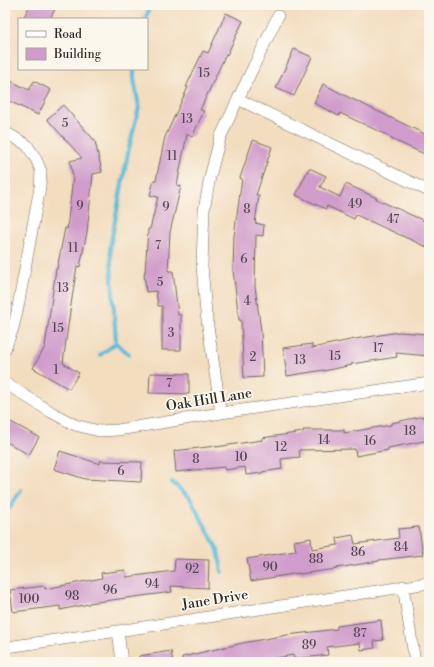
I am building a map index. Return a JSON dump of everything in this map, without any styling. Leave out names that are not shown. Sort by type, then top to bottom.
[{"type":"street","points":[[221,413],[206,313],[202,266],[204,210],[210,177],[220,138],[278,16]]},
{"type":"street","points":[[238,99],[429,191]]},
{"type":"street","points":[[5,132],[27,145],[36,159],[41,171],[40,187],[17,312],[5,349]]},
{"type":"street","name":"Oak Hill Lane","points":[[5,383],[51,412],[75,424],[99,431],[118,430],[221,413],[429,383]]},
{"type":"street","name":"Jane Drive","points":[[5,648],[429,583]]},
{"type":"street","points":[[403,586],[416,662]]},
{"type":"street","points":[[118,631],[122,662]]},
{"type":"building","points":[[30,5],[57,5],[50,18],[24,18]]},
{"type":"building","points":[[226,13],[243,21],[200,110],[204,111],[192,137],[187,134],[177,185],[181,186],[170,232],[168,271],[173,271],[178,315],[181,315],[181,350],[162,350],[162,306],[158,306],[156,291],[146,292],[144,273],[148,229],[150,229],[158,197],[150,195],[154,180],[156,180],[165,137],[203,51],[208,53]]},
{"type":"building","points":[[294,49],[312,57],[294,96],[276,88]]},
{"type":"building","points":[[5,78],[29,90],[34,81],[51,90],[38,115],[5,99]]},
{"type":"building","points":[[323,84],[429,136],[429,156],[391,139],[391,137],[340,113],[339,116],[314,103]]},
{"type":"building","points":[[63,105],[95,141],[102,172],[93,174],[87,232],[80,267],[77,266],[70,311],[63,363],[79,373],[69,389],[33,368],[45,347],[56,269],[65,228],[67,229],[73,177],[70,161],[82,158],[47,119]]},
{"type":"building","points":[[253,140],[272,147],[256,195],[259,195],[255,223],[264,225],[263,236],[256,235],[255,286],[261,331],[263,377],[244,378],[241,320],[239,320],[233,270],[234,236],[242,179],[240,178]]},
{"type":"building","points":[[309,168],[326,176],[320,187],[340,197],[346,184],[429,223],[429,248],[356,215],[354,219],[327,206],[326,209],[296,195]]},
{"type":"building","points":[[399,332],[429,334],[429,356],[396,353],[397,357],[351,364],[352,365],[324,371],[287,376],[283,348],[312,344],[312,348]]},
{"type":"building","points":[[150,373],[189,374],[189,394],[149,393]]},
{"type":"building","points":[[424,416],[429,440],[388,448],[388,450],[356,456],[355,449],[299,450],[300,457],[281,459],[282,469],[246,475],[245,467],[225,470],[224,467],[176,472],[174,451],[216,447],[262,440],[262,438],[303,432],[303,430],[344,430],[344,433],[391,425],[391,423]]},
{"type":"building","points":[[5,419],[39,437],[29,455],[5,441]]},
{"type":"building","points":[[60,451],[100,464],[100,461],[142,462],[141,482],[85,479],[54,469]]},
{"type":"building","points":[[419,527],[423,555],[379,560],[337,569],[299,573],[251,581],[247,559],[296,551],[294,541],[311,538],[312,549],[338,545],[337,538],[353,535],[355,544],[399,538],[398,529]]},
{"type":"building","points":[[175,559],[209,560],[208,588],[171,586],[172,592],[89,603],[60,610],[60,606],[13,612],[10,590],[45,586],[45,589],[102,578],[101,573],[125,570],[126,577],[174,571]]},
{"type":"building","points":[[381,620],[383,640],[374,641],[375,648],[361,650],[360,643],[327,647],[328,655],[294,659],[293,655],[255,662],[182,662],[182,657],[243,643],[287,635],[337,629],[337,626]]},
{"type":"building","points":[[171,651],[173,662],[139,662],[139,656]]},
{"type":"waterway","points":[[145,18],[151,5]]},
{"type":"waterway","points":[[129,354],[116,343],[110,247],[129,148],[139,107],[134,79],[134,70]]},
{"type":"waterway","points":[[100,355],[116,343]]},
{"type":"waterway","points":[[172,482],[190,498],[218,550],[222,572]]},
{"type":"waterway","points":[[5,515],[21,490]]}]
